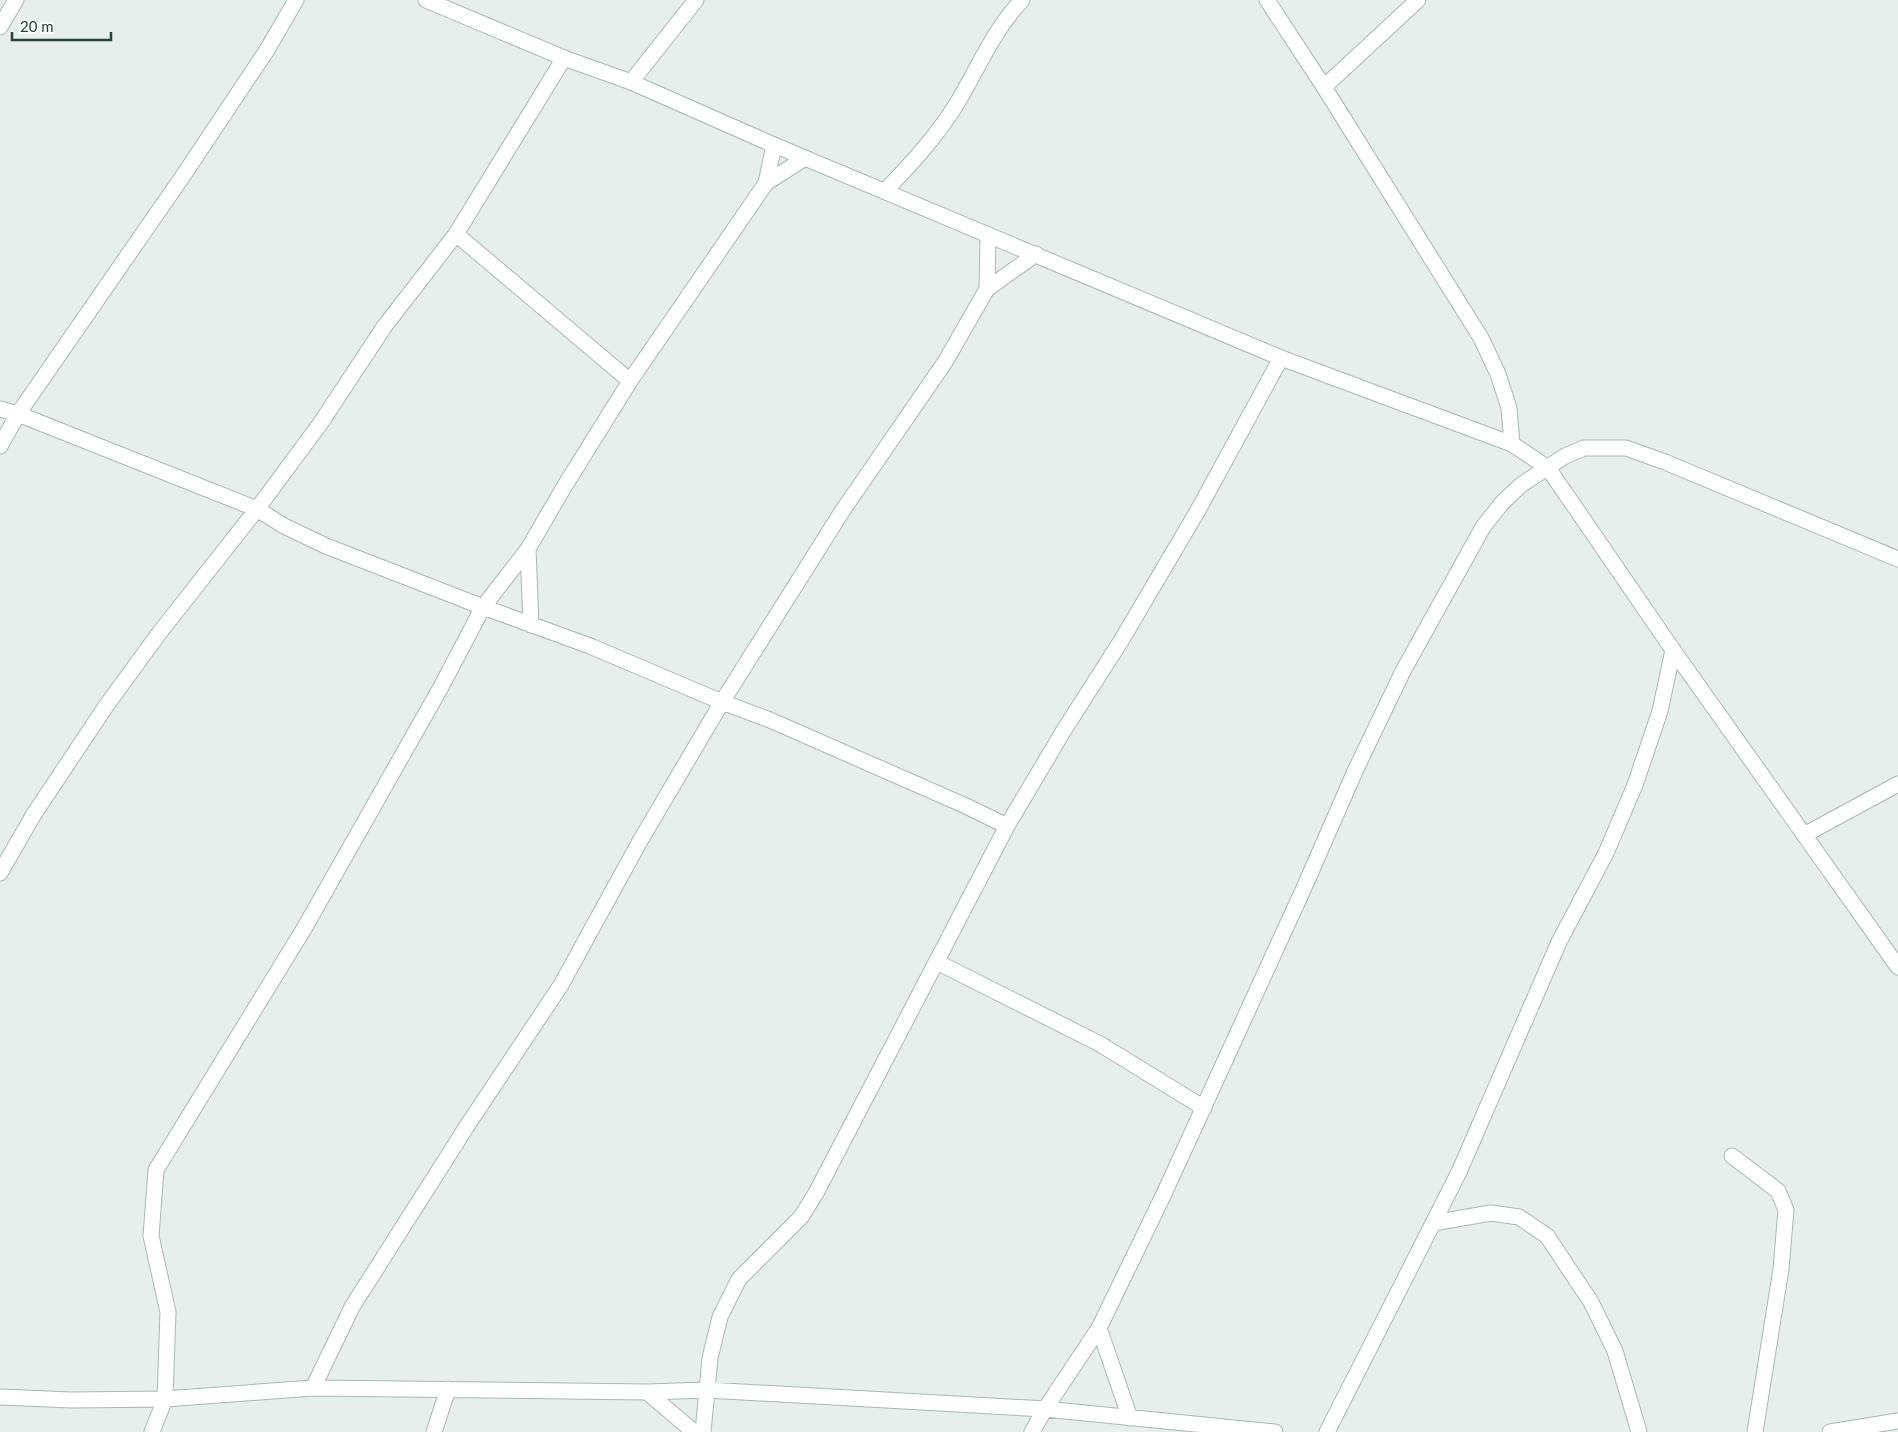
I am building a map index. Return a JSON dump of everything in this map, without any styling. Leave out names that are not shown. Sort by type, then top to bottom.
[{"type":"street","points":[[0,27],[16,0]]},
{"type":"street","points":[[0,446],[18,414],[187,170],[267,50],[296,0]]},
{"type":"street","points":[[426,0],[564,58],[631,82],[774,145],[1281,358],[1512,444],[1548,468],[1673,650],[1898,967]]},
{"type":"street","points":[[631,82],[696,0]]},
{"type":"street","points":[[885,191],[924,150],[948,117],[995,35],[1022,0]]},
{"type":"street","points":[[1267,0],[1324,87],[1481,338],[1498,374],[1508,408],[1512,444]]},
{"type":"street","points":[[1324,87],[1418,0]]},
{"type":"street","points":[[0,873],[34,814],[106,706],[160,632],[257,509],[320,424],[384,327],[456,234],[564,58]]},
{"type":"street","points":[[152,1432],[166,1399],[168,1312],[150,1236],[156,1170],[305,927],[442,687],[483,607],[528,549],[630,381],[766,183],[774,145]]},
{"type":"street","points":[[766,183],[805,158]]},
{"type":"street","points":[[456,234],[630,381]]},
{"type":"street","points":[[987,289],[988,234]]},
{"type":"street","points":[[313,1388],[352,1306],[466,1126],[562,986],[640,841],[722,702],[842,510],[945,362],[987,289],[1036,254]]},
{"type":"street","points":[[703,1432],[710,1358],[720,1317],[739,1279],[801,1217],[816,1193],[1007,826],[1193,520],[1281,358]]},
{"type":"street","points":[[0,409],[18,414],[257,509],[284,526],[326,546],[590,646],[812,738],[1007,826]]},
{"type":"street","points":[[1032,1432],[1045,1409],[1099,1328],[1204,1108],[1356,769],[1403,671],[1483,527],[1502,503],[1521,485],[1565,456],[1584,448],[1626,448],[1665,462],[1898,559]]},
{"type":"street","points":[[528,549],[531,625]]},
{"type":"street","points":[[1327,1432],[1459,1172],[1559,942],[1606,852],[1635,785],[1660,711],[1673,650]]},
{"type":"street","points":[[1804,835],[1898,784]]},
{"type":"street","points":[[936,962],[1100,1044],[1204,1108]]},
{"type":"street","points":[[1732,1156],[1778,1191],[1786,1210],[1781,1269],[1755,1432]]},
{"type":"street","points":[[1433,1222],[1491,1213],[1519,1217],[1547,1236],[1590,1302],[1615,1351],[1639,1432]]},
{"type":"street","points":[[1099,1328],[1130,1418]]},
{"type":"street","points":[[0,1397],[71,1400],[166,1399],[313,1388],[647,1392],[707,1390],[1045,1409],[1130,1418],[1159,1426],[1275,1432]]},
{"type":"street","points":[[434,1432],[448,1389]]},
{"type":"street","points":[[647,1392],[694,1432]]},
{"type":"street","points":[[1830,1432],[1898,1421]]}]
